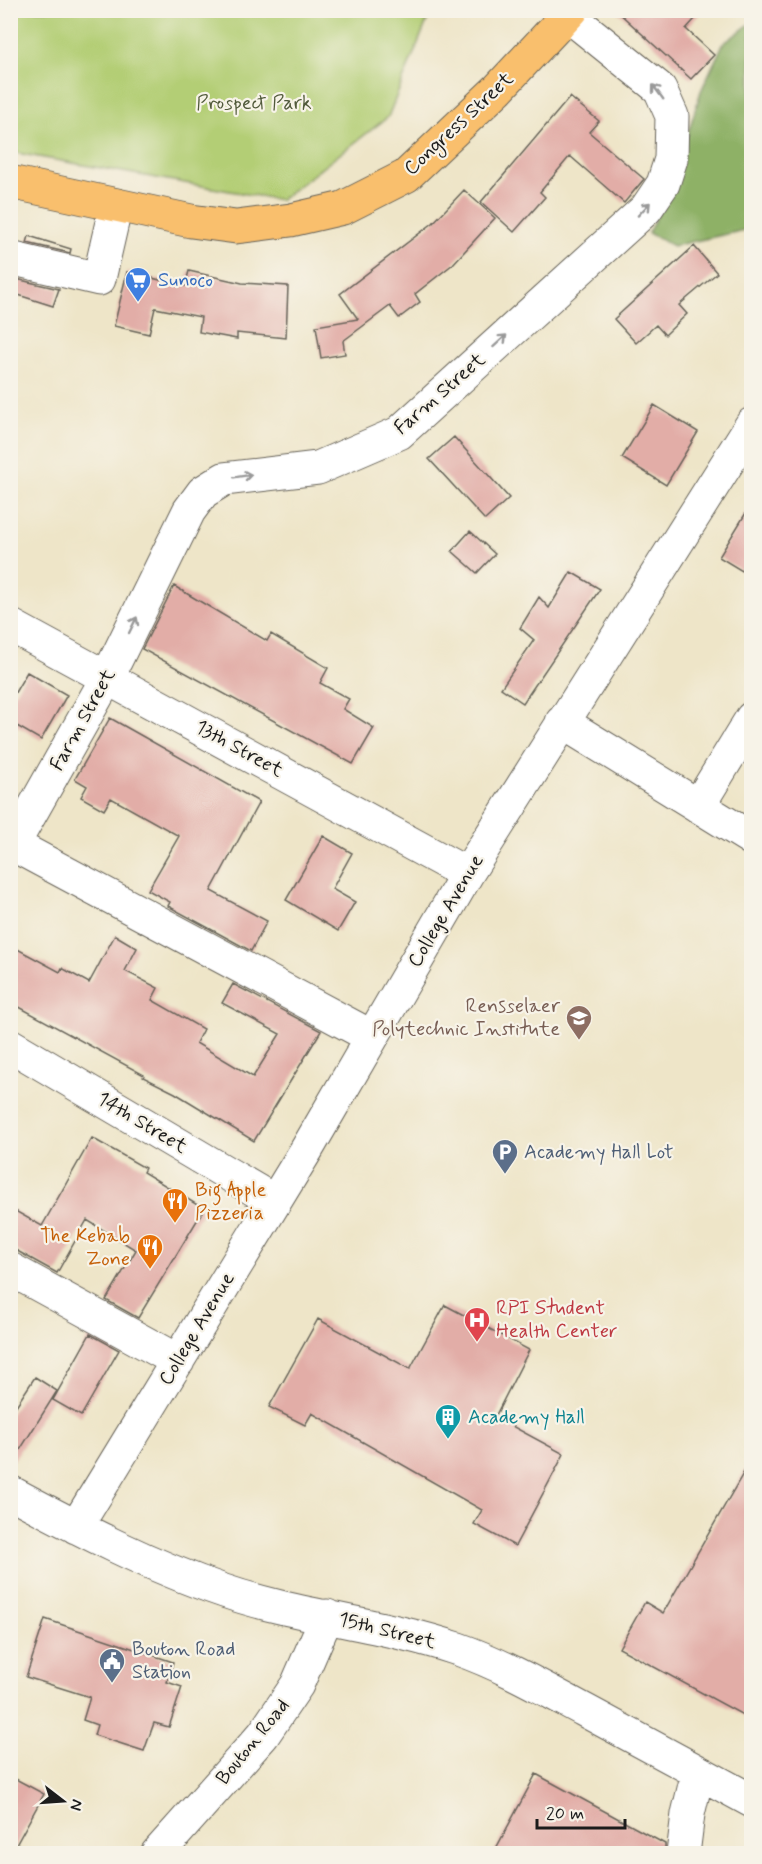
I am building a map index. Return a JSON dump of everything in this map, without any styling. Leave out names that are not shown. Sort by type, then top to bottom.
[{"type":"main road","name":"Congress Street","points":[[10,182],[191,221],[236,227],[291,220],[343,208],[406,176],[498,89],[570,13]]},
{"type":"street","name":"Farm Street","points":[[11,846],[107,678],[189,511],[203,492],[224,479],[318,468],[399,433],[646,208],[663,184],[672,146],[672,116],[660,89],[570,13]]},
{"type":"street","points":[[10,258],[99,279],[116,205]]},
{"type":"street","name":"College Avenue","points":[[76,1527],[274,1201],[467,874],[752,424]]},
{"type":"street","name":"13th Street","points":[[10,625],[467,874]]},
{"type":"street","points":[[698,806],[752,718]]},
{"type":"street","points":[[562,722],[752,839]]},
{"type":"street","points":[[11,846],[372,1037]]},
{"type":"street","name":"14th Street","points":[[10,1046],[274,1201]]},
{"type":"street","points":[[10,1269],[178,1360]]},
{"type":"street","name":"15th Street","points":[[10,1492],[76,1527],[163,1568],[225,1591],[290,1609],[397,1631],[459,1649],[531,1682],[752,1801]]},
{"type":"street","name":"Bouton Road","points":[[157,1854],[263,1735],[297,1685],[327,1616]]},
{"type":"street","points":[[683,1854],[688,1814],[698,1772]]},
{"type":"green space","name":"Prospect Park","points":[[10,11],[431,11],[388,117],[280,200],[11,152]]},
{"type":"green space","points":[[751,23],[751,232],[745,230],[673,246],[648,233],[670,191],[701,91],[723,44]]},
{"type":"building","points":[[616,10],[703,10],[686,29],[714,55],[691,79]]},
{"type":"building","points":[[570,97],[599,121],[589,132],[644,179],[624,203],[570,156],[540,192],[545,197],[514,232],[481,202]]},
{"type":"building","points":[[464,190],[495,218],[453,264],[415,294],[420,302],[399,318],[390,306],[343,341],[345,354],[321,358],[316,326],[358,319],[340,294],[433,223]]},
{"type":"building","points":[[29,236],[71,249],[70,253],[27,243]]},
{"type":"building","points":[[694,246],[717,273],[679,305],[687,314],[665,335],[656,325],[636,343],[614,319]]},
{"type":"building","points":[[189,271],[242,283],[288,286],[286,338],[237,333],[237,339],[199,332],[201,317],[155,308],[149,334],[114,326],[127,272],[185,286]]},
{"type":"building","points":[[16,279],[59,289],[53,306],[12,293]]},
{"type":"building","points":[[654,405],[698,432],[666,485],[622,458]]},
{"type":"building","points":[[454,437],[509,498],[485,520],[429,459]]},
{"type":"building","points":[[752,503],[752,577],[719,557]]},
{"type":"building","points":[[470,531],[495,554],[477,573],[452,551]]},
{"type":"building","points":[[571,572],[600,589],[523,703],[501,688],[534,640],[520,628],[539,597],[549,608]]},
{"type":"building","points":[[174,586],[267,641],[271,634],[328,668],[320,683],[349,699],[343,709],[374,728],[353,764],[142,649]]},
{"type":"building","points":[[27,672],[67,695],[41,740],[10,722],[10,701]]},
{"type":"building","points":[[110,718],[259,802],[211,891],[267,921],[251,951],[168,906],[170,902],[148,890],[179,836],[111,798],[104,810],[81,797],[87,786],[75,779]]},
{"type":"building","points":[[323,836],[352,853],[332,889],[355,902],[338,931],[286,900]]},
{"type":"building","points":[[115,935],[137,948],[125,971],[158,988],[152,1000],[203,1029],[196,1043],[253,1077],[280,1034],[222,1003],[233,984],[321,1031],[254,1141],[175,1093],[143,1077],[144,1075],[10,1002],[10,945],[60,972],[62,968],[89,983]]},
{"type":"building","points":[[92,1138],[145,1168],[143,1172],[204,1209],[138,1318],[106,1300],[136,1250],[87,1220],[57,1273],[10,1247],[10,1208],[42,1226]]},
{"type":"building","name":"Academy Hall","points":[[445,1305],[529,1350],[495,1417],[564,1454],[515,1546],[474,1524],[482,1510],[312,1413],[305,1425],[269,1407],[318,1319],[410,1369]]},
{"type":"building","points":[[90,1334],[119,1350],[81,1416],[53,1400]]},
{"type":"building","points":[[35,1377],[57,1391],[10,1466],[10,1415]]},
{"type":"building","points":[[752,1458],[752,1720],[619,1648],[645,1602],[663,1613]]},
{"type":"building","name":"Bouton Road Station","points":[[45,1619],[173,1662],[167,1682],[182,1687],[169,1727],[154,1723],[144,1751],[94,1735],[97,1725],[83,1720],[90,1697],[26,1677]]},
{"type":"building","points":[[536,1774],[665,1844],[665,1854],[493,1854]]},
{"type":"building","points":[[10,1776],[44,1794],[11,1854],[10,1854]]},
{"type":"place","name":"Sunoco","points":[[138,303]]},
{"type":"place","name":"Rensselaer Polytechnic Institute","points":[[579,1041]]},
{"type":"place","name":"Academy Hall Lot","points":[[505,1175]]},
{"type":"place","name":"Big Apple Pizzeria","points":[[175,1224]]},
{"type":"place","name":"The Kebab Zone","points":[[150,1270]]},
{"type":"place","name":"RPI Student Health Center","points":[[477,1343]]},
{"type":"place","name":"Academy Hall","points":[[448,1440]]},
{"type":"place","name":"Bouton Road Station","points":[[112,1684]]}]
